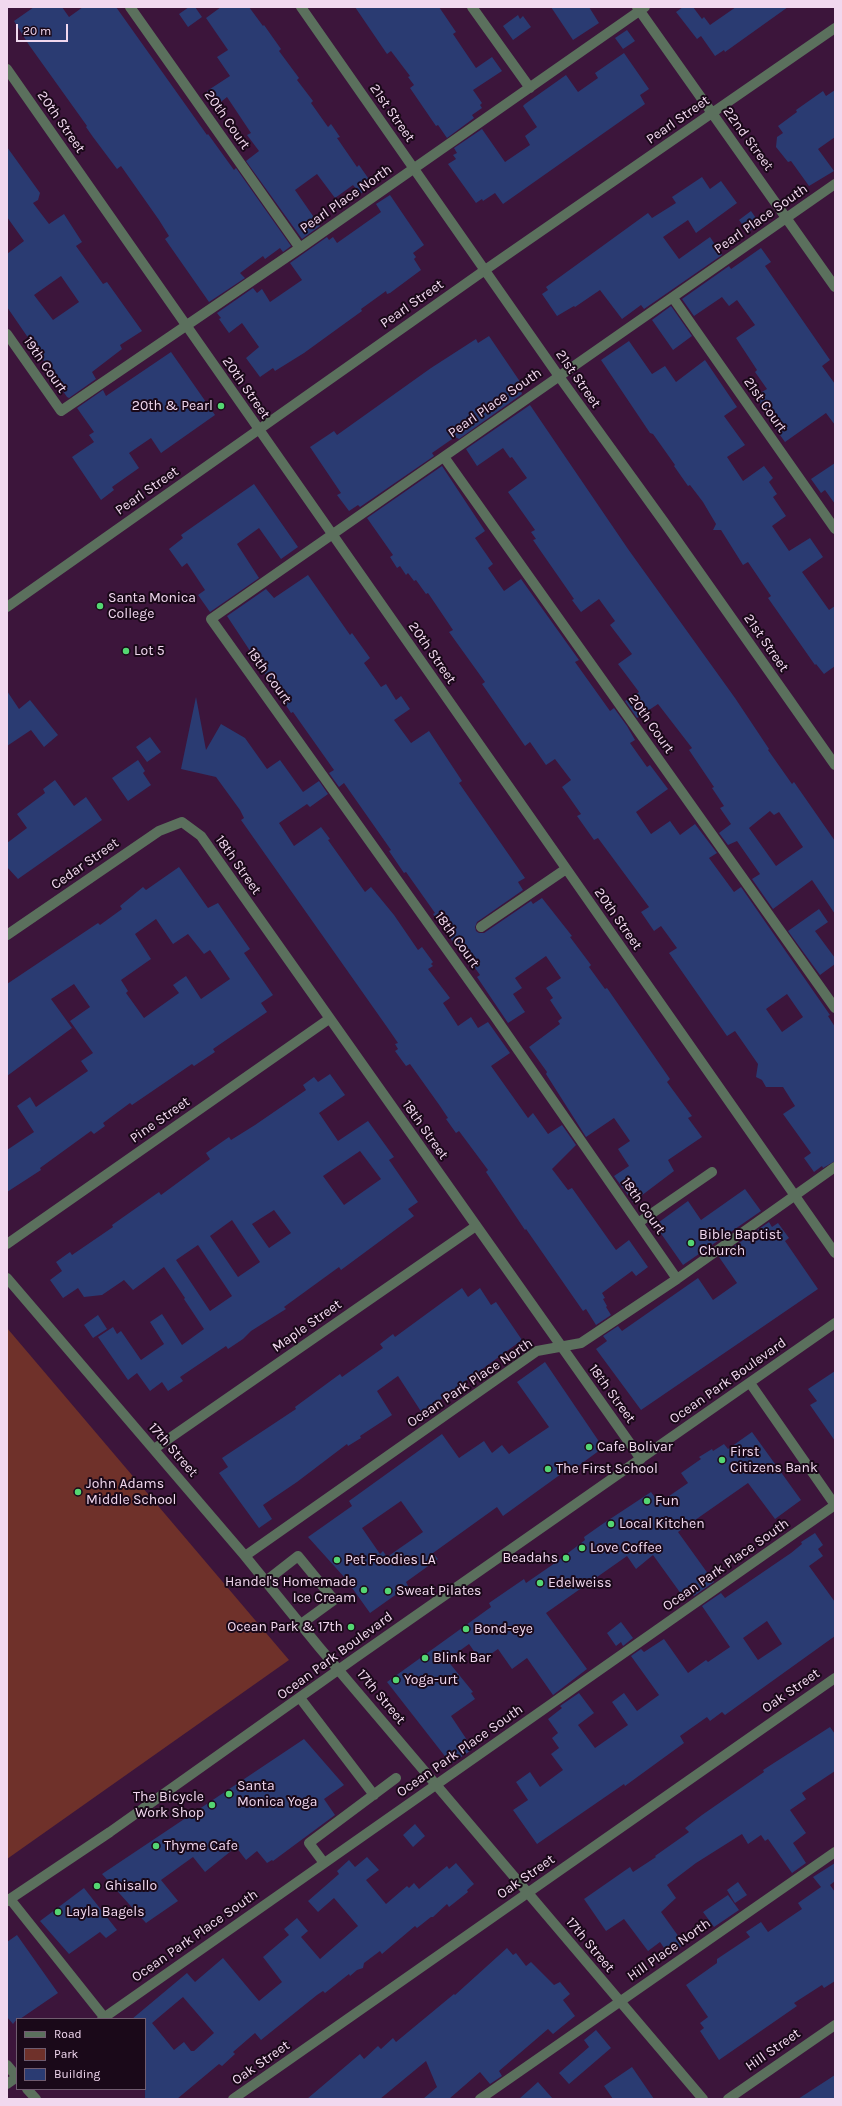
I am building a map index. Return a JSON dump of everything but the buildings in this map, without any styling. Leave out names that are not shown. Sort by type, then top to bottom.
[{"type":"street","name":"20th Court","points":[[130,7],[300,248]]},
{"type":"street","name":"21st Street","points":[[301,7],[558,376],[664,522],[835,765]]},
{"type":"street","points":[[472,7],[530,88]]},
{"type":"street","name":"Pearl Place North","points":[[61,412],[530,88],[641,8]]},
{"type":"street","name":"22nd Street","points":[[641,8],[712,114],[835,286]]},
{"type":"street","name":"Pearl Street","points":[[7,607],[485,270],[835,28]]},
{"type":"street","name":"20th Street","points":[[7,69],[835,1253]]},
{"type":"street","name":"Pearl Place South","points":[[211,619],[835,184]]},
{"type":"street","name":"21st Court","points":[[672,298],[835,529]]},
{"type":"street","name":"19th Court","points":[[7,334],[61,412]]},
{"type":"street","name":"20th Court","points":[[444,457],[835,1008]]},
{"type":"street","name":"18th Court","points":[[211,619],[495,1016],[677,1279]]},
{"type":"street","name":"Cedar Street","points":[[7,935],[159,831],[182,822]]},
{"type":"street","name":"18th Street","points":[[182,822],[201,836],[641,1459]]},
{"type":"street","points":[[481,927],[566,869]]},
{"type":"street","name":"Pine Street","points":[[7,1244],[330,1019]]},
{"type":"street","name":"Ocean Park Place North","points":[[246,1556],[538,1351],[581,1343],[677,1279],[835,1167]]},
{"type":"street","points":[[638,1223],[712,1172]]},
{"type":"street","name":"Maple Street","points":[[154,1449],[476,1226]]},
{"type":"street","name":"17th Street","points":[[7,1278],[246,1556],[436,1785],[703,2099]]},
{"type":"street","name":"Ocean Park Boulevard","points":[[9,1900],[110,1832],[339,1669],[835,1323]]},
{"type":"street","points":[[750,1383],[835,1505]]},
{"type":"street","name":"Ocean Park Place South","points":[[103,2018],[835,1505]]},
{"type":"street","points":[[266,1581],[298,1556],[334,1600],[301,1624]]},
{"type":"street","name":"Oak Street","points":[[233,2099],[835,1678]]},
{"type":"street","points":[[300,1698],[374,1795]]},
{"type":"street","points":[[324,1863],[309,1843],[396,1778]]},
{"type":"street","name":"Hill Place North","points":[[480,2099],[835,1852]]},
{"type":"street","points":[[9,1900],[103,2018]]},
{"type":"street","name":"Hill Street","points":[[728,2099],[835,2025]]},
{"type":"street","points":[[7,2065],[16,2076]]},
{"type":"street","points":[[7,2084],[16,2078]]},
{"type":"street","points":[[29,2090],[36,2099]]},
{"type":"green space","name":"John Adams Middle School","points":[[7,1328],[289,1660],[7,1859]]},
{"type":"place","name":"20th & Pearl","points":[[221,406]]},
{"type":"place","name":"Santa Monica College","points":[[100,606]]},
{"type":"place","name":"Lot 5","points":[[126,651]]},
{"type":"place","name":"Bible Baptist Church","points":[[691,1243]]},
{"type":"place","name":"Cafe Bolivar","points":[[589,1447]]},
{"type":"place","name":"First Citizens Bank","points":[[722,1460]]},
{"type":"place","name":"The First School","points":[[548,1469]]},
{"type":"place","name":"John Adams Middle School","points":[[78,1492]]},
{"type":"place","name":"Fun","points":[[647,1501]]},
{"type":"place","name":"Local Kitchen","points":[[611,1524]]},
{"type":"place","name":"Love Coffee","points":[[582,1548]]},
{"type":"place","name":"Beadahs","points":[[566,1558]]},
{"type":"place","name":"Pet Foodies LA","points":[[337,1560]]},
{"type":"place","name":"Edelweiss","points":[[540,1583]]},
{"type":"place","name":"Handel's Homemade Ice Cream","points":[[364,1590]]},
{"type":"place","name":"Sweat Pilates","points":[[388,1591]]},
{"type":"place","name":"Ocean Park & 17th","points":[[351,1627]]},
{"type":"place","name":"Bond-eye","points":[[466,1629]]},
{"type":"place","name":"Blink Bar","points":[[425,1658]]},
{"type":"place","name":"Yoga-urt","points":[[396,1680]]},
{"type":"place","name":"Santa Monica Yoga","points":[[229,1794]]},
{"type":"place","name":"The Bicycle Work Shop","points":[[212,1805]]},
{"type":"place","name":"Thyme Cafe","points":[[156,1846]]},
{"type":"place","name":"Ghisallo","points":[[97,1886]]},
{"type":"place","name":"Layla Bagels","points":[[58,1912]]}]
